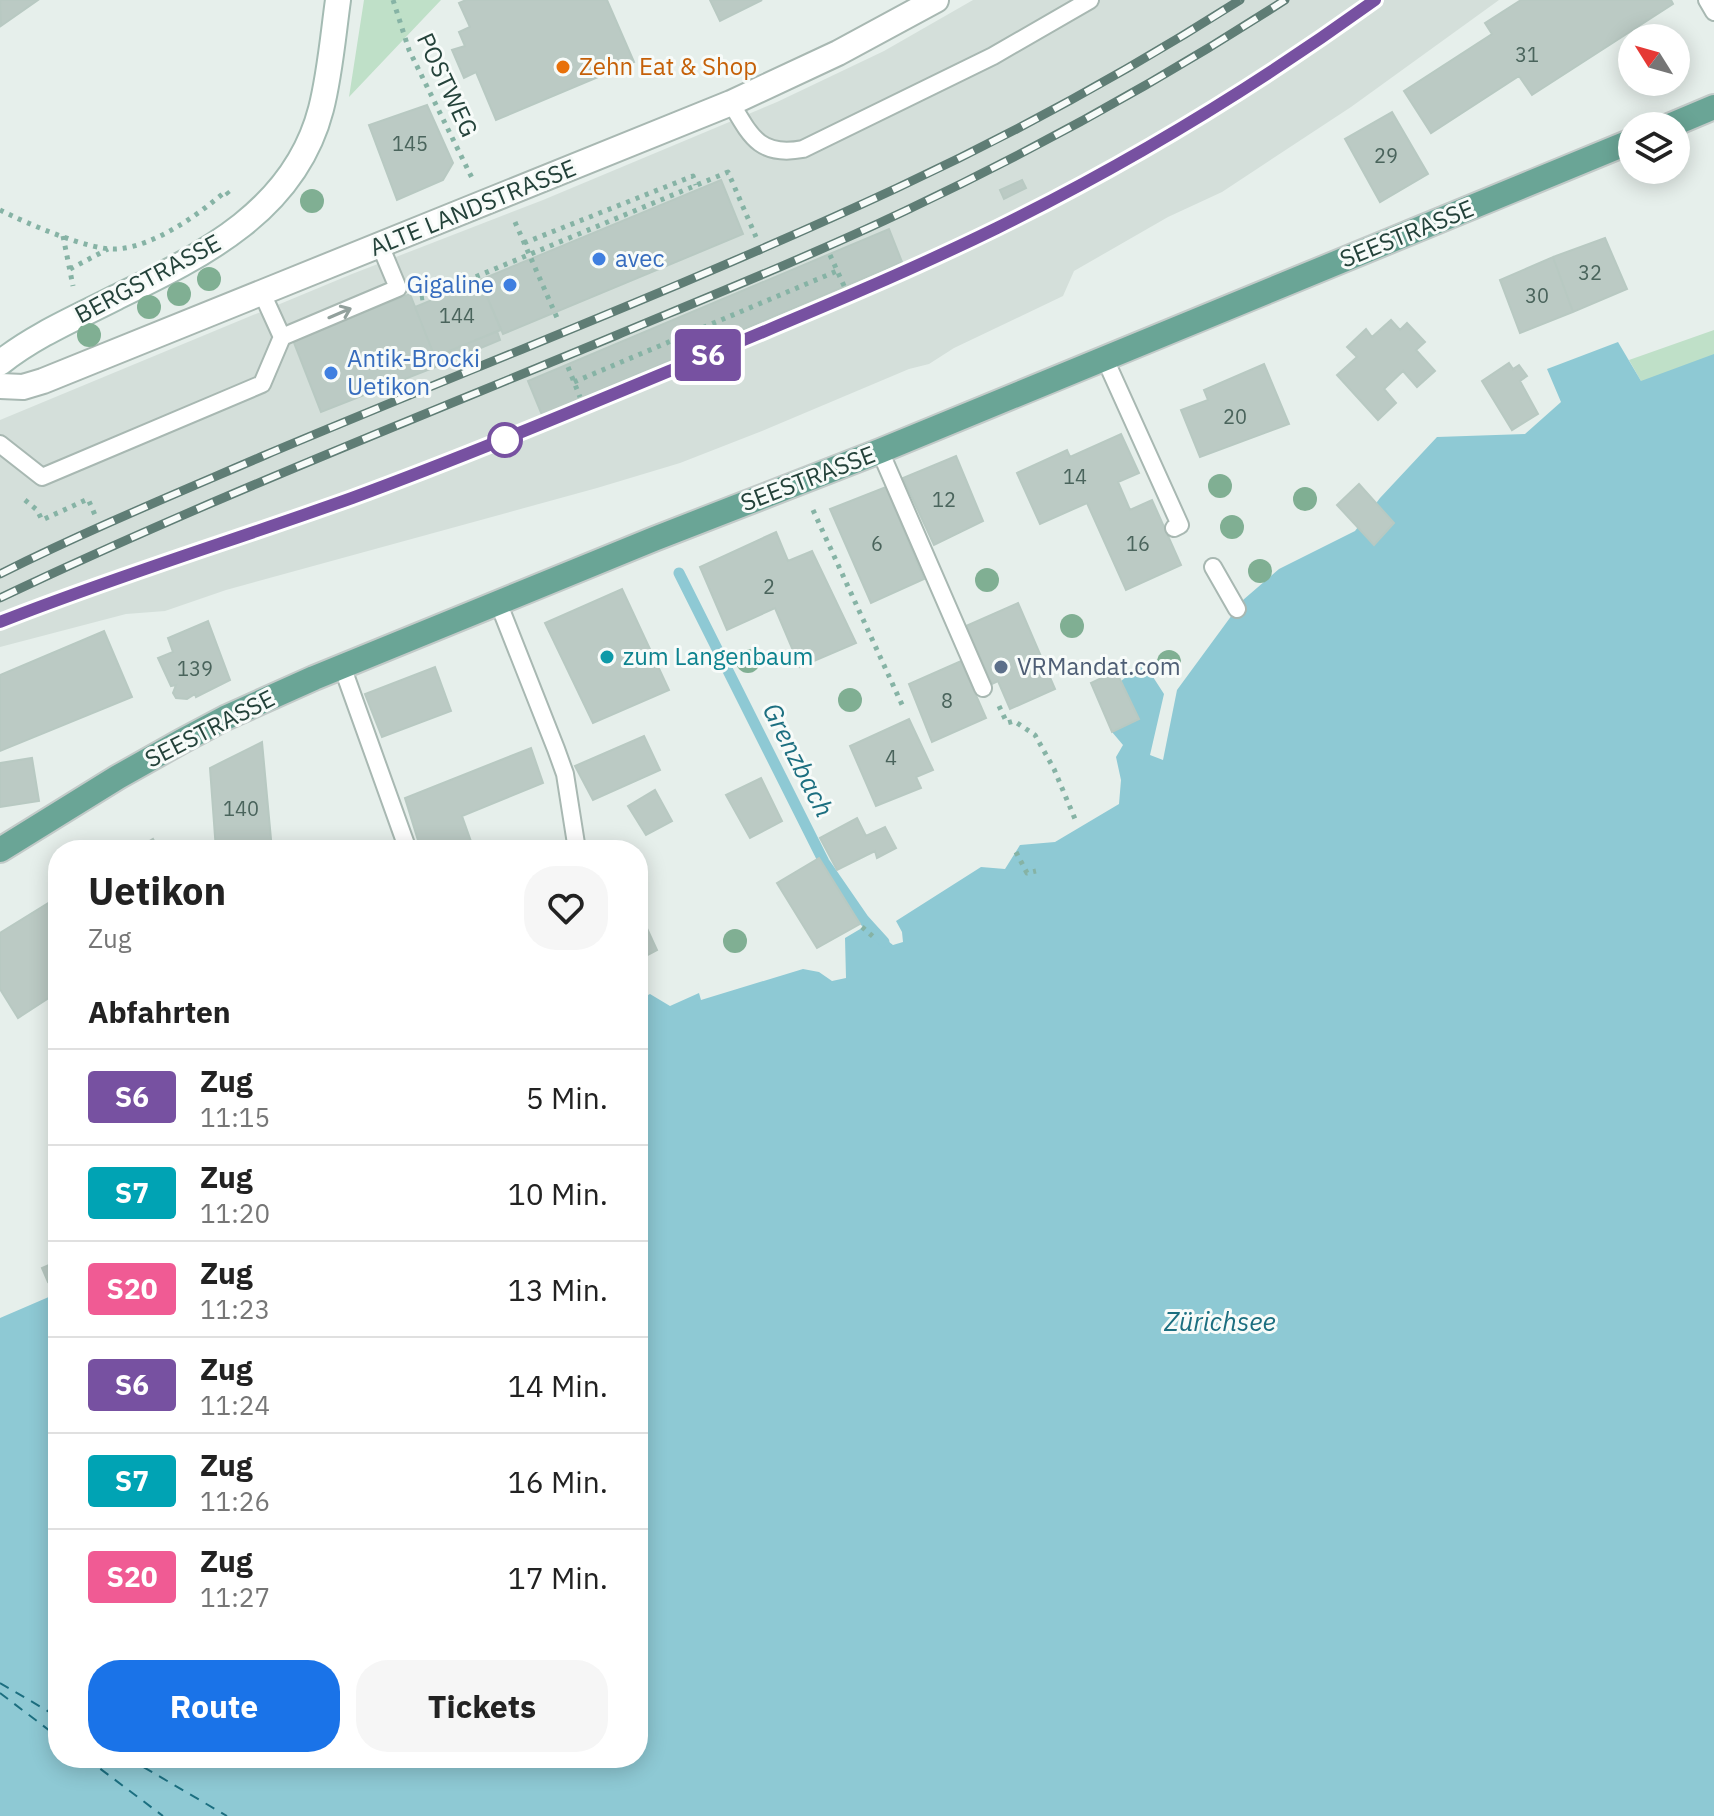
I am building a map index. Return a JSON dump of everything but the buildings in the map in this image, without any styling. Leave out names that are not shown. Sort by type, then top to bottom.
[{"type":"main road","points":[[1690,117],[1714,107]]},
{"type":"main road","name":"SEESTRASSE","points":[[0,850],[182,741],[342,666],[880,451],[1618,147]]},
{"type":"street","name":"BERGSTRASSE","points":[[0,363],[62,325],[206,251],[240,228],[268,203],[290,177],[307,148],[321,110],[338,0]]},
{"type":"street","name":"ALTE LANDSTRASSE","points":[[0,386],[33,385],[731,103],[838,53],[936,0]]},
{"type":"lane","points":[[731,103],[746,128],[763,146],[774,151],[803,149],[993,56],[1090,0]]},
{"type":"lane","points":[[1707,0],[1714,12]]},
{"type":"lane","points":[[0,444],[42,477],[262,384],[282,337],[398,288],[380,245]]},
{"type":"lane","points":[[262,293],[282,337]]},
{"type":"lane","points":[[1105,359],[1180,525],[1174,528]]},
{"type":"lane","points":[[880,451],[983,688]]},
{"type":"lane","points":[[1213,567],[1237,609]]},
{"type":"lane","points":[[498,602],[565,774],[575,840]]},
{"type":"lane","points":[[342,666],[404,840]]},
{"type":"path","name":"POSTWEG","points":[[393,0],[409,50],[474,183]]},
{"type":"path","points":[[560,242],[728,172],[756,237]]},
{"type":"path","points":[[524,243],[693,176],[696,185]]},
{"type":"path","points":[[0,210],[63,236],[109,249],[127,247],[156,237],[194,215],[226,191],[230,196]]},
{"type":"path","points":[[514,219],[558,320]]},
{"type":"path","points":[[63,236],[74,291]]},
{"type":"path","points":[[70,269],[109,249]]},
{"type":"path","points":[[830,255],[845,288]]},
{"type":"path","points":[[574,382],[837,271]]},
{"type":"path","points":[[568,367],[580,397]]},
{"type":"path","points":[[813,510],[904,709]]},
{"type":"path","points":[[983,688],[990,685],[1007,723],[1014,721],[1035,735],[1054,769],[1075,819]]},
{"type":"path","points":[[1016,852],[1027,873],[1036,871]]},
{"type":"path","points":[[862,927],[877,940]]},
{"type":"shaded area","points":[[973,0],[1499,0],[1351,107],[1222,192],[1168,217],[1074,271],[1063,296],[954,348],[929,364],[909,369],[680,463],[226,590],[165,611],[126,614],[0,647],[0,420],[777,102],[884,51]]},
{"type":"green space","points":[[364,0],[441,0],[349,97]]},
{"type":"green space","points":[[1714,330],[1714,409],[1641,381],[1629,360]]},
{"type":"water","name":"Zürichsee","points":[[1618,342],[1641,381],[1714,354],[1714,1816],[0,1816],[0,1318],[48,1297],[48,1768],[648,1768],[648,995],[670,1006],[699,993],[701,1000],[803,969],[819,972],[832,981],[846,978],[845,938],[867,925],[893,945],[903,942],[896,921],[981,867],[1005,869],[1020,845],[1055,842],[1119,804],[1121,780],[1116,757],[1123,745],[1112,732],[1139,719],[1121,681],[1144,663],[1164,694],[1150,755],[1163,760],[1177,690],[1243,600],[1279,569],[1355,531],[1380,498],[1437,437],[1525,434],[1561,402],[1547,369]]},
{"type":"waterway","name":"Grenzbach","points":[[679,573],[824,862],[864,920],[884,942]]},
{"type":"ferry route","points":[[0,1683],[48,1711]]},
{"type":"ferry route","points":[[0,1693],[48,1729]]},
{"type":"ferry route","points":[[99,1768],[163,1816]]},
{"type":"ferry route","points":[[145,1768],[227,1816]]},
{"type":"railway","points":[[0,574],[197,484],[661,292],[897,188],[1072,100],[1240,0]]},
{"type":"railway","points":[[0,598],[229,495],[761,275],[905,211],[1098,112],[1193,58],[1285,0]]},
{"type":"railway","points":[[0,622],[438,465],[923,263],[1046,203],[1143,150],[1284,63],[1375,0]]},
{"type":"train","name":"S6","points":[[0,622],[510,438],[882,281],[995,229],[1123,161],[1264,76],[1375,0]]},
{"type":"place","name":"Zehn Eat & Shop","points":[[563,67]]},
{"type":"place","name":"avec","points":[[599,259]]},
{"type":"place","name":"Gigaline","points":[[510,285]]},
{"type":"place","name":"Antik-Brocki Uetikon","points":[[331,373]]},
{"type":"place","name":"zum Langenbaum","points":[[607,657]]},
{"type":"place","name":"VRMandat.com","points":[[1001,667]]}]
